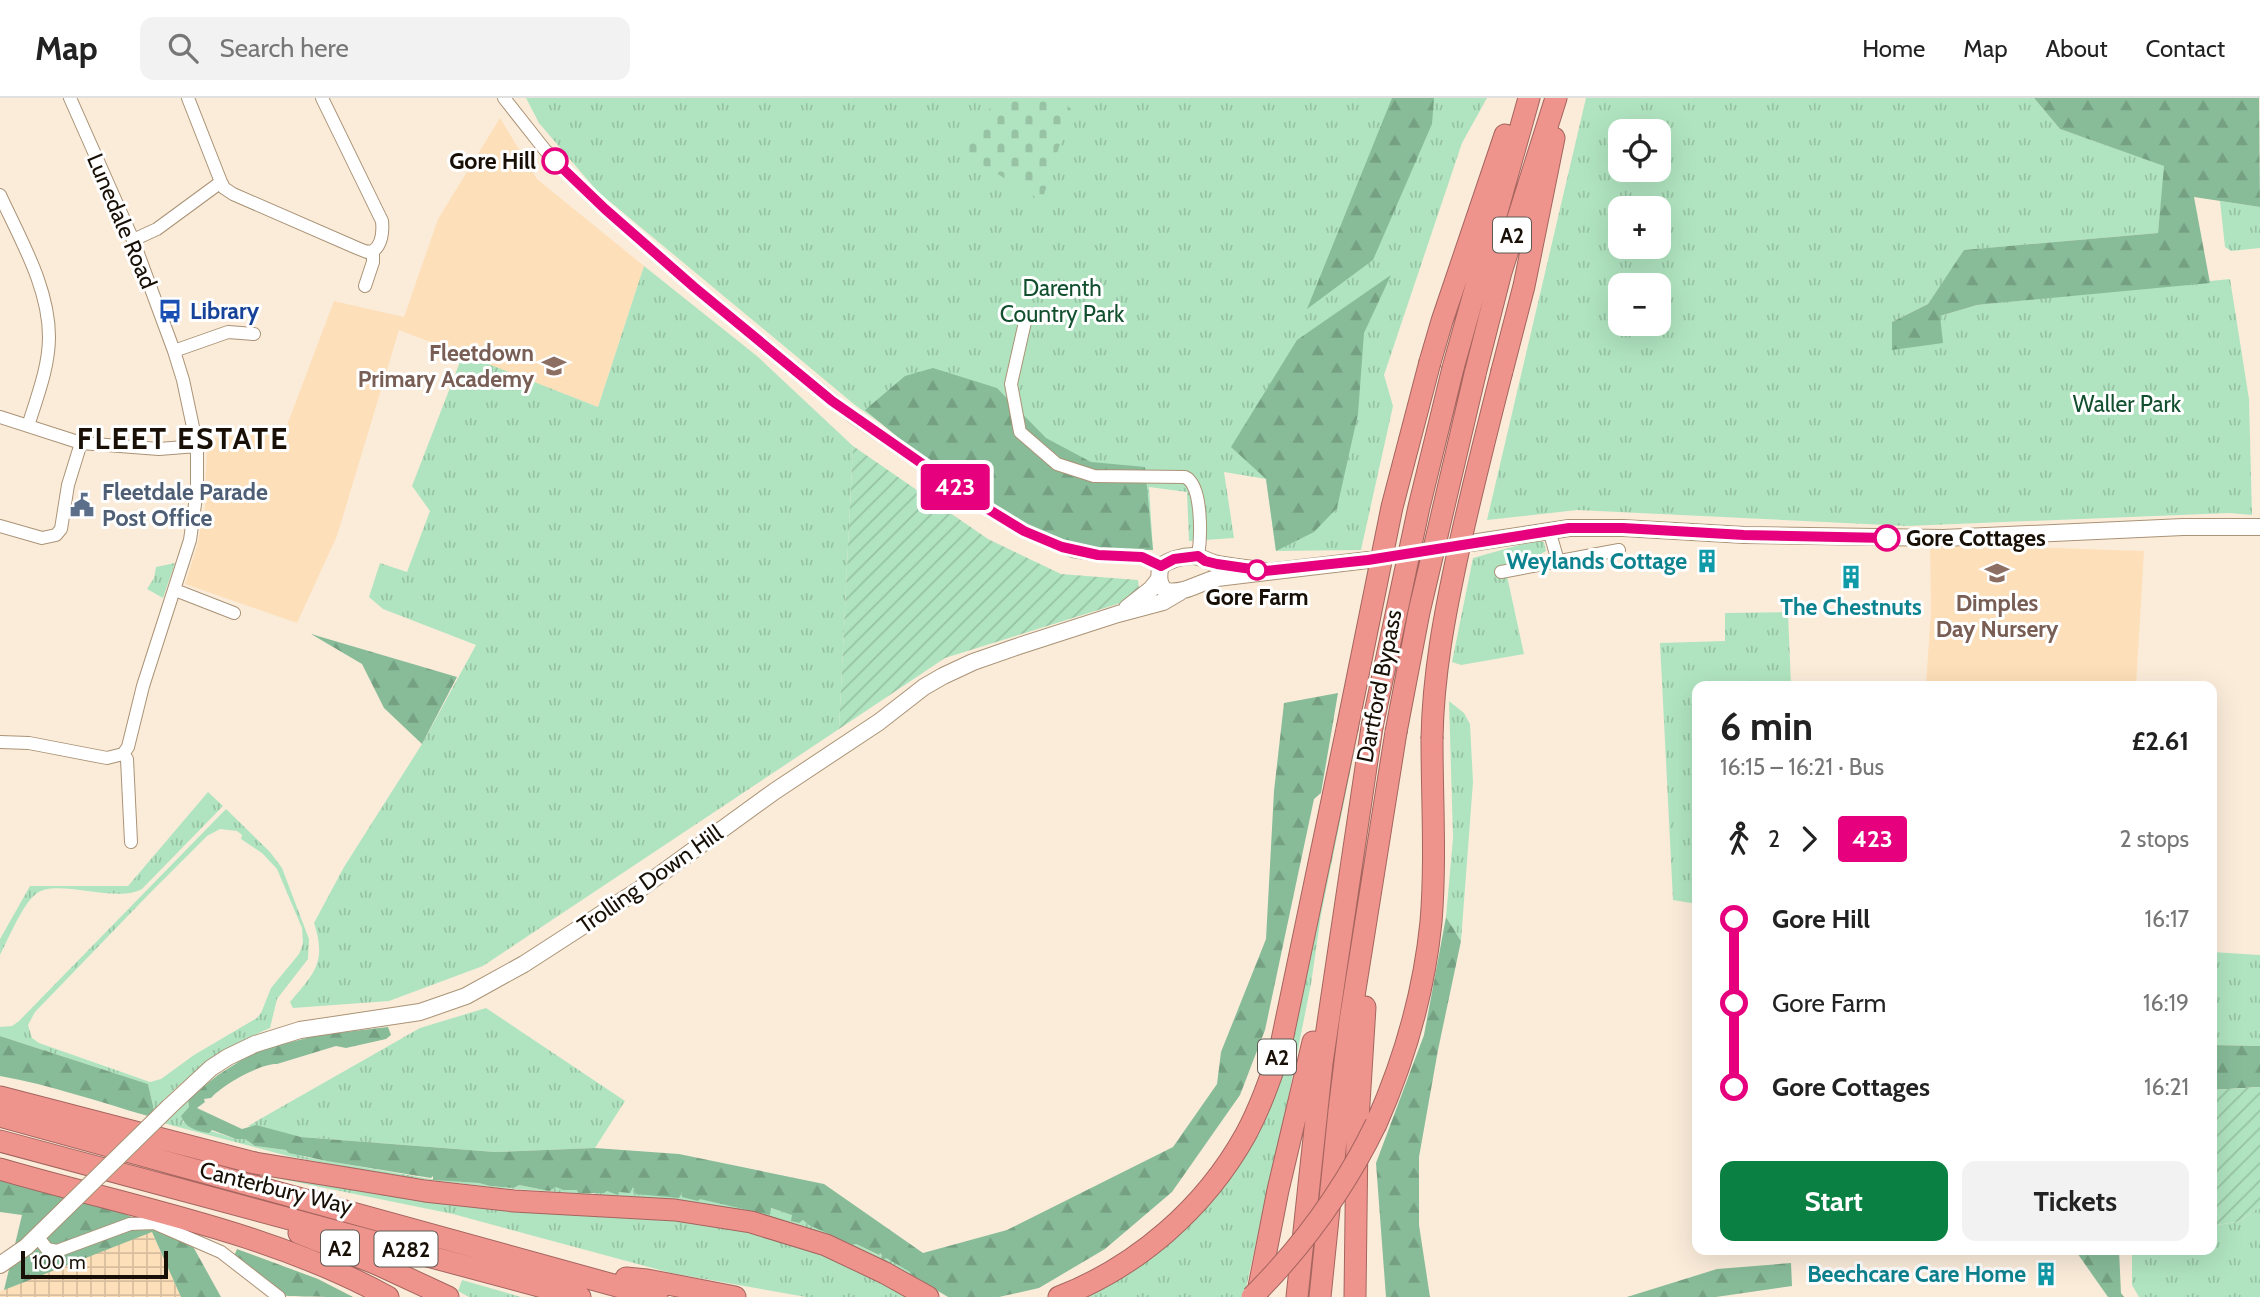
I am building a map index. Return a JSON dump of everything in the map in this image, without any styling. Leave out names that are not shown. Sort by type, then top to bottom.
[{"type":"highway","name":"A2","points":[[1059,1297],[1129,1261],[1172,1227],[1205,1193],[1245,1135],[1265,1091],[1281,1045],[1392,507],[1441,321],[1516,98]]},
{"type":"highway","name":"Dartford Bypass","points":[[1297,1297],[1317,1099],[1372,727],[1419,507],[1453,368],[1529,98]]},
{"type":"highway","name":"A2","points":[[1255,1297],[1319,1222],[1346,1181],[1376,1124],[1407,1040],[1420,989],[1427,952],[1433,874],[1432,739],[1436,669],[1444,616],[1531,253],[1549,167],[1558,98]]},
{"type":"highway","name":"Dartford Bypass","points":[[1320,1297],[1344,1072],[1375,861],[1419,612],[1501,272],[1558,98]]},
{"type":"highway","points":[[1255,1297],[1352,855]]},
{"type":"highway","points":[[1355,1297],[1357,1136],[1375,861]]},
{"type":"highway","points":[[0,1084],[157,1125],[318,1173]]},
{"type":"highway","points":[[0,1097],[255,1163],[444,1193],[675,1210],[734,1219],[826,1245],[928,1297]]},
{"type":"highway","name":"Canterbury Way","points":[[0,1116],[579,1275]]},
{"type":"highway","name":"Canterbury Way","points":[[0,1142],[580,1297]]},
{"type":"highway","points":[[0,1169],[275,1246],[354,1279],[388,1297]]},
{"type":"highway","name":"A2","points":[[230,1204],[377,1264],[448,1297]]},
{"type":"highway","points":[[1355,1208],[1361,1297]]},
{"type":"highway","points":[[579,1275],[657,1297]]},
{"type":"highway","points":[[579,1275],[647,1280],[735,1297]]},
{"type":"main road","points":[[1471,543],[1549,530],[1595,527],[1744,535],[1943,538],[2183,527],[2260,527]]},
{"type":"main road","points":[[1201,558],[1208,567],[1207,580]]},
{"type":"main road","points":[[1265,571],[1201,558],[1174,559],[1160,573],[1161,586],[1166,592],[1181,592],[1207,580],[1368,560]]},
{"type":"main road","name":"Trolling Down Hill","points":[[1118,614],[1140,599],[1160,573]]},
{"type":"main road","name":"Trolling Down Hill","points":[[0,1265],[37,1236],[169,1107],[211,1068],[228,1057],[255,1044],[300,1030],[420,1012],[449,1003],[486,986],[650,882],[775,791],[934,682],[974,662],[1163,601],[1181,592]]},
{"type":"street","name":"Lunedale Road","points":[[70,98],[132,240],[174,351],[197,446],[195,512],[190,540],[143,686],[128,747],[123,754],[127,759],[131,842]]},
{"type":"street","points":[[188,98],[226,190],[357,248],[373,251],[377,248],[382,234],[380,217],[322,98]]},
{"type":"street","points":[[504,98],[545,150],[598,203],[710,300],[853,417],[994,513],[1031,534],[1073,551],[1142,557],[1160,573]]},
{"type":"street","points":[[132,240],[157,229],[221,182]]},
{"type":"street","points":[[0,195],[36,277],[49,336],[47,356],[28,426]]},
{"type":"street","points":[[365,286],[374,261],[373,251]]},
{"type":"street","points":[[1024,322],[1011,384],[1020,432],[1057,464],[1094,476],[1190,478],[1195,488],[1199,517],[1201,558]]},
{"type":"street","points":[[174,351],[228,332],[254,334]]},
{"type":"street","points":[[0,417],[81,443],[159,449],[197,446]]},
{"type":"street","points":[[0,526],[42,538],[56,535],[61,529],[68,485],[81,443]]},
{"type":"street","points":[[1549,530],[1558,561]]},
{"type":"street","points":[[1501,572],[1619,550]]},
{"type":"street","points":[[175,590],[234,613]]},
{"type":"street","points":[[0,742],[29,743],[107,758],[123,754]]},
{"type":"street","points":[[37,1236],[47,1249],[57,1251],[130,1224],[154,1223],[220,1251],[279,1297]]},
{"type":"shaded area","name":"Fleetdown Primary Academy","points":[[500,118],[537,179],[644,266],[598,407],[399,330],[337,536],[297,623],[185,584],[197,546],[205,496],[210,496],[211,488],[205,487],[207,454],[204,439],[284,433],[334,301],[404,317],[438,219]]},
{"type":"shaded area","points":[[1930,544],[2144,551],[2136,681],[1926,681],[1931,610]]},
{"type":"shaded area","points":[[150,1228],[181,1297],[0,1297],[0,1291]]},
{"type":"green space","name":"Darenth Country Park","points":[[526,98],[1487,98],[1462,143],[1384,375],[1393,406],[1361,550],[1276,551],[1266,479],[1224,472],[1234,538],[1189,541],[1187,492],[1149,487],[1153,550],[1100,549],[1050,539],[1017,519],[855,405],[597,191],[539,123]]},
{"type":"green space","points":[[998,98],[1058,98],[1071,109],[1042,201],[958,150]]},
{"type":"green space","points":[[1392,98],[1434,98],[1432,124],[1373,260],[1307,309]]},
{"type":"green space","name":"Waller Park","points":[[1586,98],[2034,98],[2060,129],[2165,166],[2158,233],[1965,250],[1928,304],[1892,322],[1940,316],[1977,305],[2230,279],[2249,399],[2252,515],[2229,513],[1907,526],[1577,510],[1487,520]]},
{"type":"green space","points":[[2034,98],[2259,98],[2260,207],[2194,197],[2210,283],[1977,305],[1940,316],[1943,343],[1892,350],[1892,322],[1928,304],[1964,250],[2158,233],[2164,166],[2060,129]]},
{"type":"green space","points":[[2220,201],[2260,207],[2260,248],[2231,251],[2225,247]]},
{"type":"green space","points":[[644,266],[757,356],[853,446],[839,729],[483,966],[389,1001],[293,1008],[290,1002],[316,967],[319,948],[314,923],[344,867],[422,744],[476,645],[383,609],[369,597],[380,563],[407,572],[430,511],[412,486],[463,354],[598,407]]},
{"type":"green space","points":[[1391,275],[1364,333],[1358,414],[1337,508],[1314,532],[1276,551],[1266,479],[1231,447],[1297,340]]},
{"type":"green space","points":[[933,368],[997,388],[1046,438],[1091,462],[1145,467],[1153,550],[1100,549],[1055,539],[979,498],[924,459],[865,410],[905,376]]},
{"type":"green space","points":[[853,446],[988,539],[1061,574],[1138,580],[1140,597],[945,658],[839,729]]},
{"type":"green space","points":[[1537,540],[1544,542],[1546,551],[1495,568],[1497,578],[1507,576],[1524,654],[1461,665],[1452,662],[1473,558]]},
{"type":"green space","points":[[175,563],[163,598],[147,589],[154,578],[156,567]]},
{"type":"green space","points":[[1788,612],[1791,681],[1692,681],[1692,903],[1673,900],[1660,643],[1725,641],[1725,613]]},
{"type":"green space","points":[[311,634],[457,677],[422,744],[384,708],[362,664]]},
{"type":"green space","points":[[1338,693],[1321,793],[1314,799],[1265,1030],[1240,1095],[1172,1192],[1105,1249],[1039,1288],[999,1297],[948,1297],[886,1258],[884,1260],[880,1253],[879,1255],[853,1245],[803,1220],[799,1223],[791,1221],[792,1215],[771,1208],[770,1215],[682,1197],[682,1192],[679,1198],[636,1194],[633,1187],[630,1193],[619,1192],[618,1195],[607,1191],[578,1193],[577,1190],[556,1187],[549,1191],[519,1185],[514,1188],[433,1180],[433,1176],[431,1178],[327,1161],[289,1153],[286,1150],[255,1146],[245,1139],[236,1139],[212,1130],[209,1133],[196,1130],[188,1126],[181,1116],[189,1107],[188,1099],[218,1075],[262,1047],[319,1035],[388,1027],[391,1035],[386,1039],[346,1048],[336,1046],[261,1067],[224,1087],[211,1098],[204,1099],[205,1102],[197,1108],[242,1129],[256,1125],[301,1137],[495,1152],[595,1148],[679,1154],[824,1184],[923,1253],[1007,1230],[1173,1147],[1217,1084],[1221,1052],[1266,939],[1274,791],[1284,703]]},
{"type":"green space","points":[[1449,701],[1464,713],[1470,724],[1473,782],[1461,941],[1446,917],[1453,838]]},
{"type":"green space","points":[[1351,747],[1355,748],[1321,915],[1311,984],[1244,1297],[1085,1297],[1154,1257],[1244,1158],[1278,1077]]},
{"type":"green space","points":[[208,792],[223,806],[142,889],[117,894],[57,888],[36,894],[16,922],[0,955],[0,939],[30,886],[128,886]]},
{"type":"green space","points":[[226,809],[270,852],[282,868],[309,939],[308,959],[277,999],[270,1028],[237,1044],[208,1063],[180,1084],[154,1110],[148,1084],[0,1036],[0,1027],[12,1026]],"holes":[[[220,829],[237,831],[242,835],[241,839],[262,853],[277,869],[302,928],[303,944],[299,954],[271,988],[257,1018],[194,1055],[161,1079],[150,1082],[39,1043],[32,1038],[28,1025],[35,1012],[151,892],[207,836]]]},
{"type":"green space","points":[[1446,917],[1461,941],[1419,1157],[1419,1225],[1430,1297],[1386,1297],[1376,1163],[1424,1035]]},
{"type":"green space","points":[[2217,952],[2260,955],[2260,1046],[2217,1045]]},
{"type":"green space","points":[[486,1008],[625,1101],[595,1148],[495,1152],[301,1137],[248,1126],[420,1028]]},
{"type":"green space","points":[[0,1036],[148,1084],[154,1110],[148,1116],[0,1076]]},
{"type":"green space","points":[[2217,1045],[2260,1046],[2260,1087],[2217,1090]]},
{"type":"green space","points":[[2260,1087],[2260,1206],[2241,1221],[2217,1225],[2217,1090]]},
{"type":"green space","points":[[188,1099],[189,1107],[183,1114],[183,1122],[236,1139],[245,1139],[255,1146],[286,1150],[305,1157],[431,1179],[490,1186],[514,1188],[519,1185],[549,1191],[556,1186],[563,1190],[593,1194],[618,1192],[632,1186],[672,1197],[683,1192],[770,1214],[770,1208],[793,1215],[792,1221],[798,1223],[803,1220],[853,1245],[878,1255],[880,1253],[881,1257],[911,1272],[910,1274],[948,1297],[853,1246],[800,1225],[755,1213],[676,1200],[500,1188],[388,1175],[288,1156],[163,1123]]},
{"type":"green space","points":[[143,1144],[706,1222],[784,1239],[824,1253],[907,1297],[806,1297],[671,1273],[453,1214],[246,1172]]},
{"type":"green space","points":[[0,1180],[115,1210],[190,1241],[221,1297],[181,1297],[152,1232],[4,1290],[22,1215],[0,1212]]},
{"type":"green space","points":[[2260,1206],[2260,1297],[2139,1297],[2132,1285],[2132,1255],[2217,1255],[2217,1225],[2241,1221]]},
{"type":"green space","points":[[237,1249],[318,1279],[353,1297],[281,1295],[234,1256]]},
{"type":"green space","points":[[2079,1255],[2119,1255],[2121,1293],[2124,1297],[2108,1297]]},
{"type":"green space","points":[[1791,1263],[1792,1286],[1716,1297],[1627,1297],[1717,1269]]},
{"type":"green space","points":[[462,1280],[521,1297],[469,1297],[458,1291]]},
{"type":"tunnel","points":[[1373,559],[1469,543]]},
{"type":"bus line","name":"423","points":[[555,161],[605,209],[710,300],[853,417],[1003,519],[1038,538],[1073,551],[1142,557],[1161,566],[1174,559],[1198,556],[1217,564],[1265,571],[1368,560],[1569,528],[1887,538]]},
{"type":"place","name":"Gore Hill","points":[[555,161]]},
{"type":"place","name":"Library","points":[[170,311]]},
{"type":"place","name":"Fleetdown Primary Academy","points":[[554,366]]},
{"type":"place","name":"Fleetdale Parade Post Office","points":[[82,505]]},
{"type":"place","name":"Gore Cottages","points":[[1887,538]]},
{"type":"place","name":"Weylands Cottage","points":[[1707,561]]},
{"type":"place","name":"Gore Farm","points":[[1257,570]]},
{"type":"place","name":"Dimples Day Nursery","points":[[1997,573]]},
{"type":"place","name":"The Chestnuts","points":[[1851,577]]},
{"type":"place","name":"Beechcare Care Home","points":[[2046,1274]]},
{"type":"district","name":"FLEET ESTATE","points":[[183,438]]}]
